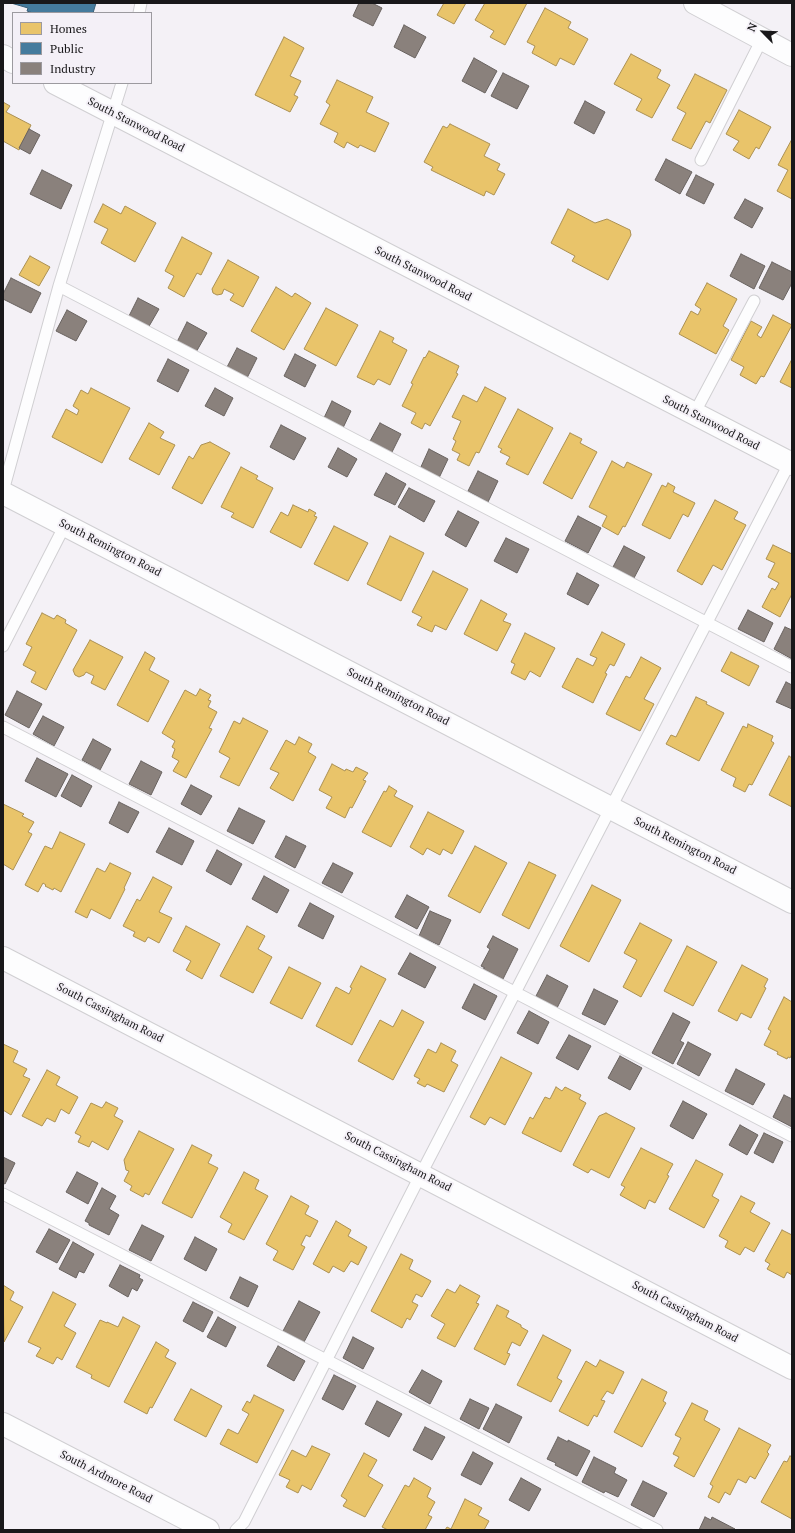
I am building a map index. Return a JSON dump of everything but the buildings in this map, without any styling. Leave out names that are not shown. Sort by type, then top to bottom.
[{"type":"street","points":[[695,3],[792,55]]},
{"type":"street","points":[[3,56],[12,61]]},
{"type":"street","name":"South Stanwood Road","points":[[57,84],[694,414],[791,462]]},
{"type":"street","name":"South Remington Road","points":[[3,492],[792,902]]},
{"type":"street","name":"South Cassingham Road","points":[[3,958],[792,1368]]},
{"type":"street","name":"South Ardmore Road","points":[[3,1424],[208,1530]]},
{"type":"lane","points":[[701,160],[762,39]]},
{"type":"lane","points":[[3,492],[59,286],[122,84]]},
{"type":"lane","points":[[59,286],[792,667]]},
{"type":"lane","points":[[694,414],[754,301]]},
{"type":"lane","points":[[236,1530],[244,1522],[421,1174],[791,462]]},
{"type":"lane","points":[[3,646],[65,525]]},
{"type":"lane","points":[[3,727],[792,1136]]},
{"type":"lane","points":[[3,1194],[657,1530]]}]
